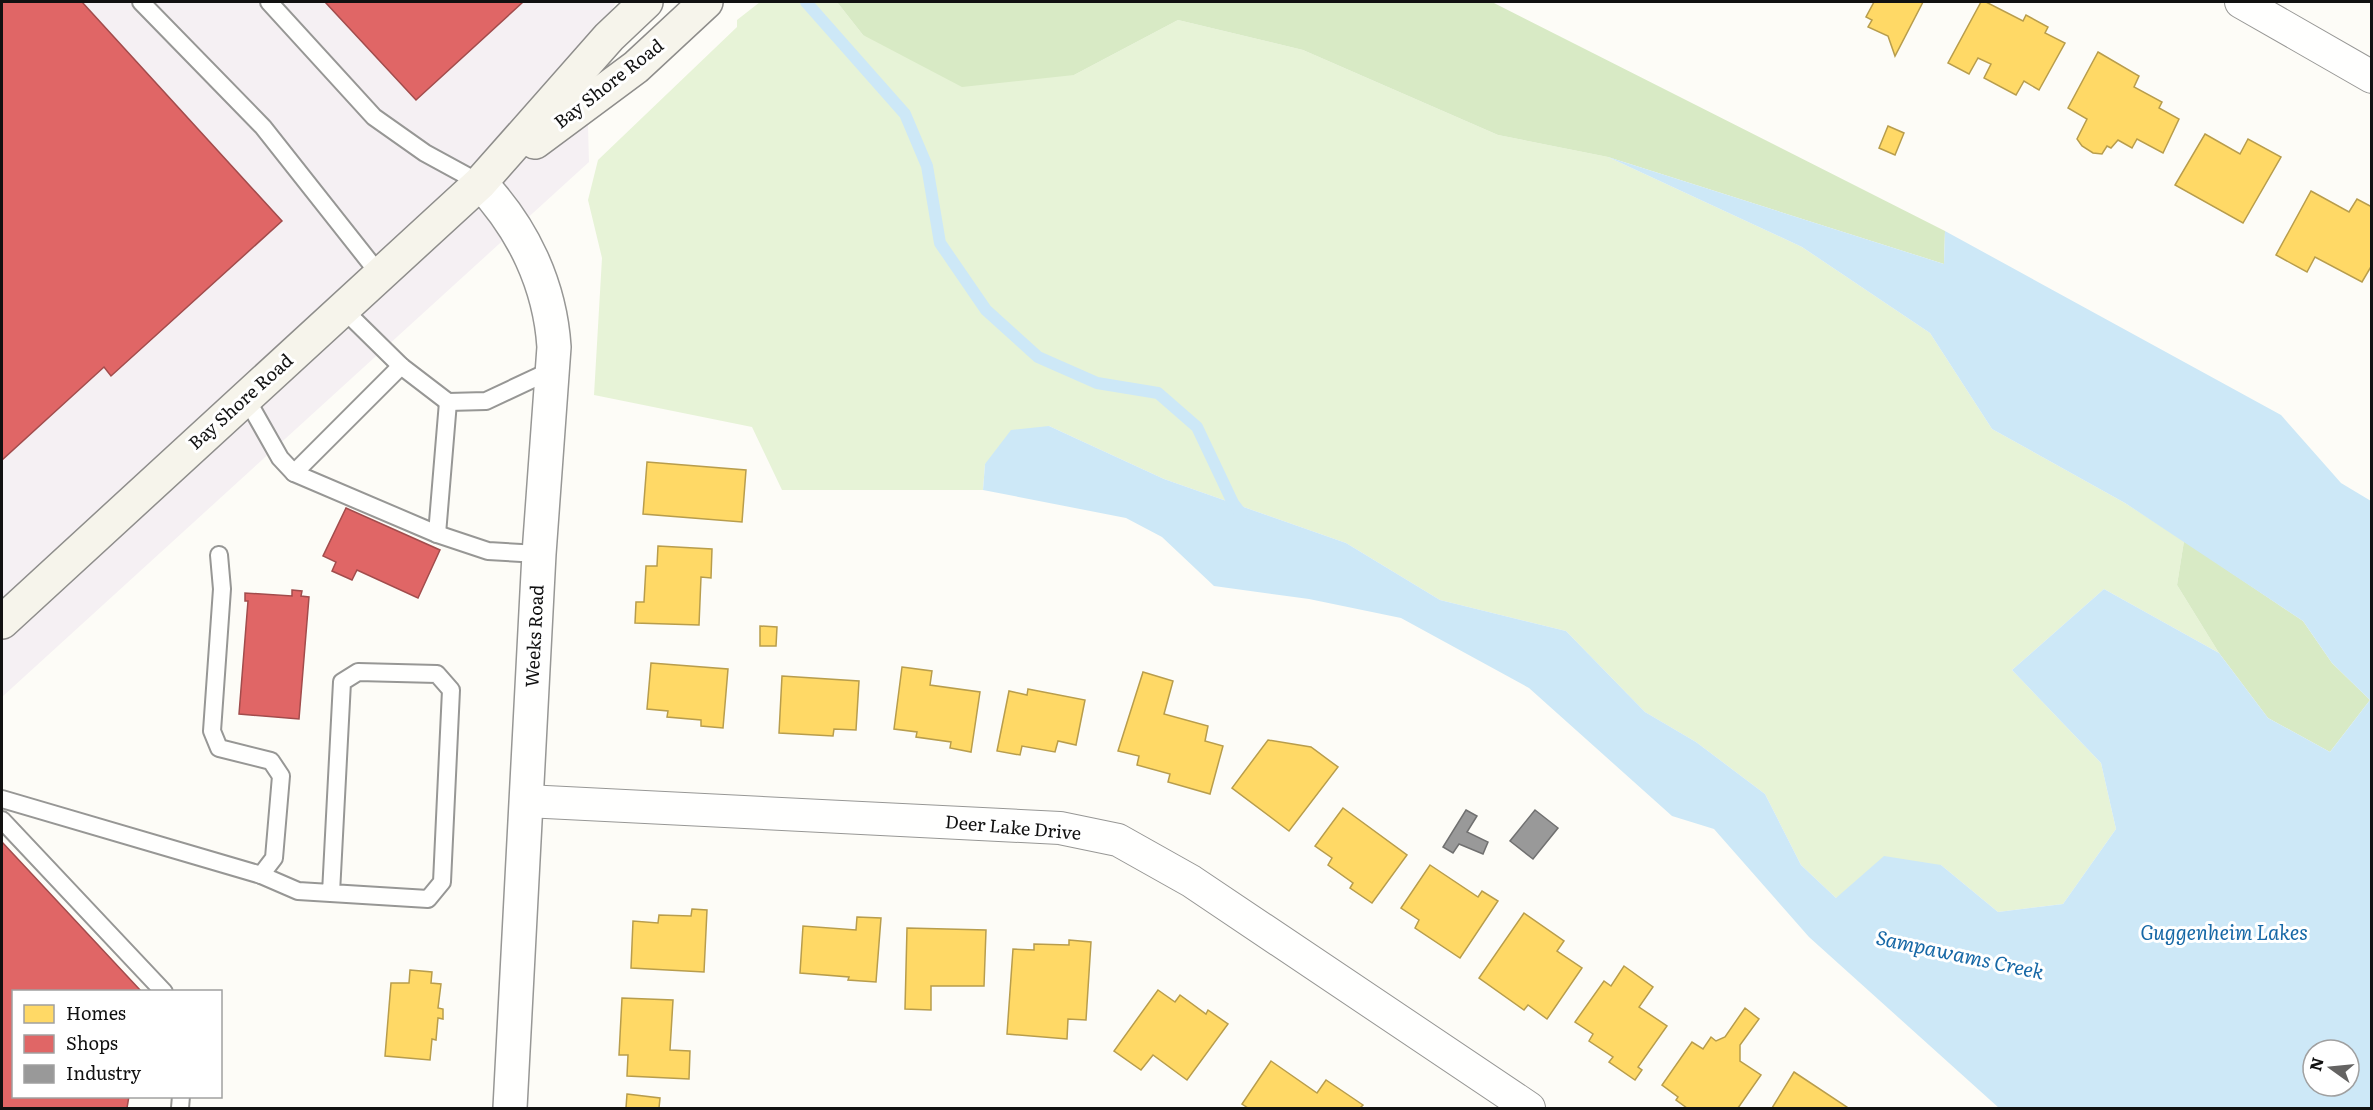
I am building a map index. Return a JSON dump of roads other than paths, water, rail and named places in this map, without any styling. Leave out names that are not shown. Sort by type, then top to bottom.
[{"type":"main road","name":"Bay Shore Road","points":[[2,622],[480,183],[609,37],[646,2]]},
{"type":"main road","name":"Bay Shore Road","points":[[480,183],[636,67],[706,2]]},
{"type":"street","points":[[2241,2],[2372,76]]},
{"type":"street","name":"Weeks Road","points":[[480,183],[509,216],[539,274],[553,326],[554,347],[539,554],[510,1108]]},
{"type":"street","name":"Deer Lake Drive","points":[[526,801],[1060,828],[1118,840],[1191,881],[1528,1108]]},
{"type":"lane","points":[[141,2],[263,127],[380,275]]},
{"type":"lane","points":[[269,2],[374,117],[425,153],[480,183]]},
{"type":"lane","points":[[343,309],[400,366],[448,402],[486,401],[552,370]]},
{"type":"lane","points":[[294,473],[400,366]]},
{"type":"lane","points":[[246,398],[280,458],[294,473],[437,534],[488,551],[539,554]]},
{"type":"lane","points":[[437,534],[448,402]]},
{"type":"lane","points":[[219,555],[222,589],[212,731],[219,748],[271,761],[281,776],[274,858],[261,875]]},
{"type":"lane","points":[[2,799],[261,875],[298,891],[428,899],[442,882],[451,690],[437,674],[358,672],[342,682],[332,893]]},
{"type":"lane","points":[[2,820],[162,990]]},
{"type":"water","name":"Guggenheim Lakes","points":[[1608,157],[1944,264],[1945,231],[2281,415],[2341,483],[2371,501],[2371,1108],[1999,1108],[1809,937],[1714,829],[1672,816],[1529,688],[1401,618],[1309,599],[1214,586],[1162,537],[1126,518],[983,490],[985,464],[1011,430],[1049,426],[1164,479],[1346,543],[1440,600],[1566,631],[1645,712],[1696,742],[1765,794],[1801,865],[1836,898],[1884,856],[1941,865],[1998,912],[2063,904],[2116,829],[2101,763],[2012,670],[2104,589],[2219,653],[2268,718],[2330,752],[2370,700],[2332,663],[2303,621],[2125,503],[1992,429],[1930,333],[1802,247]]},
{"type":"waterway","name":"Sampawams Creek","points":[[806,2],[905,114],[927,166],[940,243],[986,310],[1038,357],[1097,383],[1158,393],[1197,427],[1233,503],[1242,515]]}]
